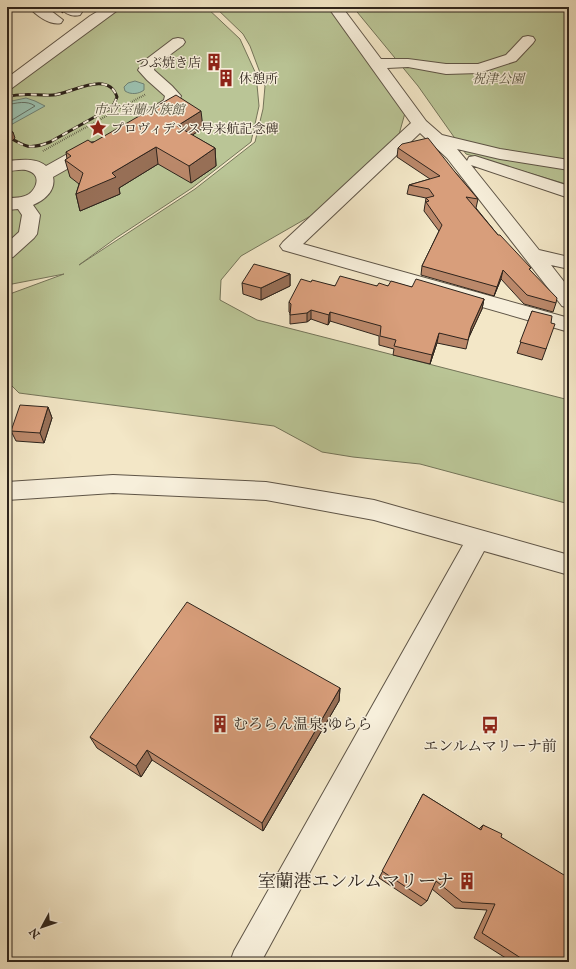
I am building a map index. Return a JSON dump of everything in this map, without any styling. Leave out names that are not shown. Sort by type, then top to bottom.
[{"type":"street","points":[[36,7],[56,20]]},
{"type":"street","points":[[7,85],[95,19],[115,7]]},
{"type":"street","points":[[335,7],[420,124],[453,154],[569,301]]},
{"type":"street","points":[[376,64],[408,63],[446,69],[479,68],[511,58],[528,40]]},
{"type":"street","points":[[136,124],[163,109],[172,102],[173,96],[169,90],[150,76],[146,70],[149,64],[178,42]]},
{"type":"street","points":[[420,124],[289,246],[569,325]]},
{"type":"street","points":[[45,174],[109,138]]},
{"type":"street","points":[[436,139],[500,154],[569,165]]},
{"type":"street","points":[[453,154],[569,192]]},
{"type":"street","points":[[7,252],[28,234],[31,216],[15,203],[40,193],[45,187],[46,180],[45,174],[33,166],[13,165]]},
{"type":"street","points":[[532,255],[569,263]]},
{"type":"street","points":[[7,491],[113,484],[266,491],[374,510],[569,565]]},
{"type":"street","points":[[245,962],[478,539]]},
{"type":"path","points":[[13,165],[162,85]]},
{"type":"green space","name":"市立室蘭水族館","points":[[122,7],[206,7],[240,39],[256,74],[259,106],[251,142],[192,188],[116,238],[79,265],[195,189],[255,142],[263,109],[265,86],[250,46],[243,34],[215,7],[334,7],[405,113],[398,138],[314,214],[241,256],[221,280],[220,300],[257,320],[569,400],[569,504],[420,464],[322,452],[274,426],[19,393],[7,381],[7,295],[64,274],[7,285],[7,90],[101,20]]},
{"type":"green space","name":"祝津公園","points":[[353,7],[569,7],[569,185],[466,154],[418,86]]},
{"type":"water","points":[[135,81],[144,84],[144,90],[135,94],[125,91],[124,87],[128,83]]},
{"type":"water","points":[[26,98],[45,106],[7,127],[7,102]]},
{"type":"building","points":[[176,95],[201,111],[177,126],[215,148],[189,166],[156,147],[112,173],[116,177],[76,194],[83,173],[65,160],[71,156],[66,152],[88,140],[92,143]]},
{"type":"building","points":[[7,128],[13,132],[7,138]]},
{"type":"building","points":[[428,138],[478,199],[466,197],[498,235],[500,235],[531,268],[529,269],[557,298],[556,303],[527,295],[503,270],[497,287],[422,266],[442,225],[426,202],[429,201],[426,198],[434,196],[429,189],[409,185],[440,176],[398,148],[402,144]]},
{"type":"building","points":[[254,264],[290,274],[261,288],[242,283]]},
{"type":"building","points":[[340,276],[377,286],[379,283],[388,286],[391,281],[412,287],[416,279],[484,299],[471,328],[468,340],[439,333],[432,355],[394,346],[396,340],[380,336],[381,326],[330,312],[329,315],[311,310],[307,313],[290,315],[291,304],[289,302],[301,279],[311,282],[312,280],[335,286]]},
{"type":"building","points":[[532,311],[552,316],[551,323],[555,324],[546,349],[520,342]]},
{"type":"building","points":[[20,405],[48,407],[40,433],[11,431]]},
{"type":"building","name":"むろらん温泉;ゆらら","points":[[187,602],[340,688],[262,823],[147,750],[136,766],[90,737]]},
{"type":"building","name":"室蘭港エンルムマリーナ","points":[[423,794],[481,830],[483,825],[502,834],[501,837],[569,878],[568,962],[527,962],[482,933],[495,904],[462,902],[436,881],[427,901],[382,871]]},
{"type":"railway","points":[[7,97],[24,94],[61,94],[88,85],[98,84],[106,85],[112,89],[117,97],[114,104],[109,109],[50,142],[32,147],[18,143],[7,136]]},
{"type":"place","name":"つぶ焼き店","points":[[214,62]]},
{"type":"place","name":"休憩所","points":[[226,78]]},
{"type":"place","name":"プロヴィデンス号来航記念碑","points":[[98,128]]},
{"type":"place","name":"むろらん温泉;ゆらら","points":[[220,724]]},
{"type":"place","name":"エンルムマリーナ前","points":[[490,725]]},
{"type":"place","name":"室蘭港エンルムマリーナ","points":[[467,881]]}]
